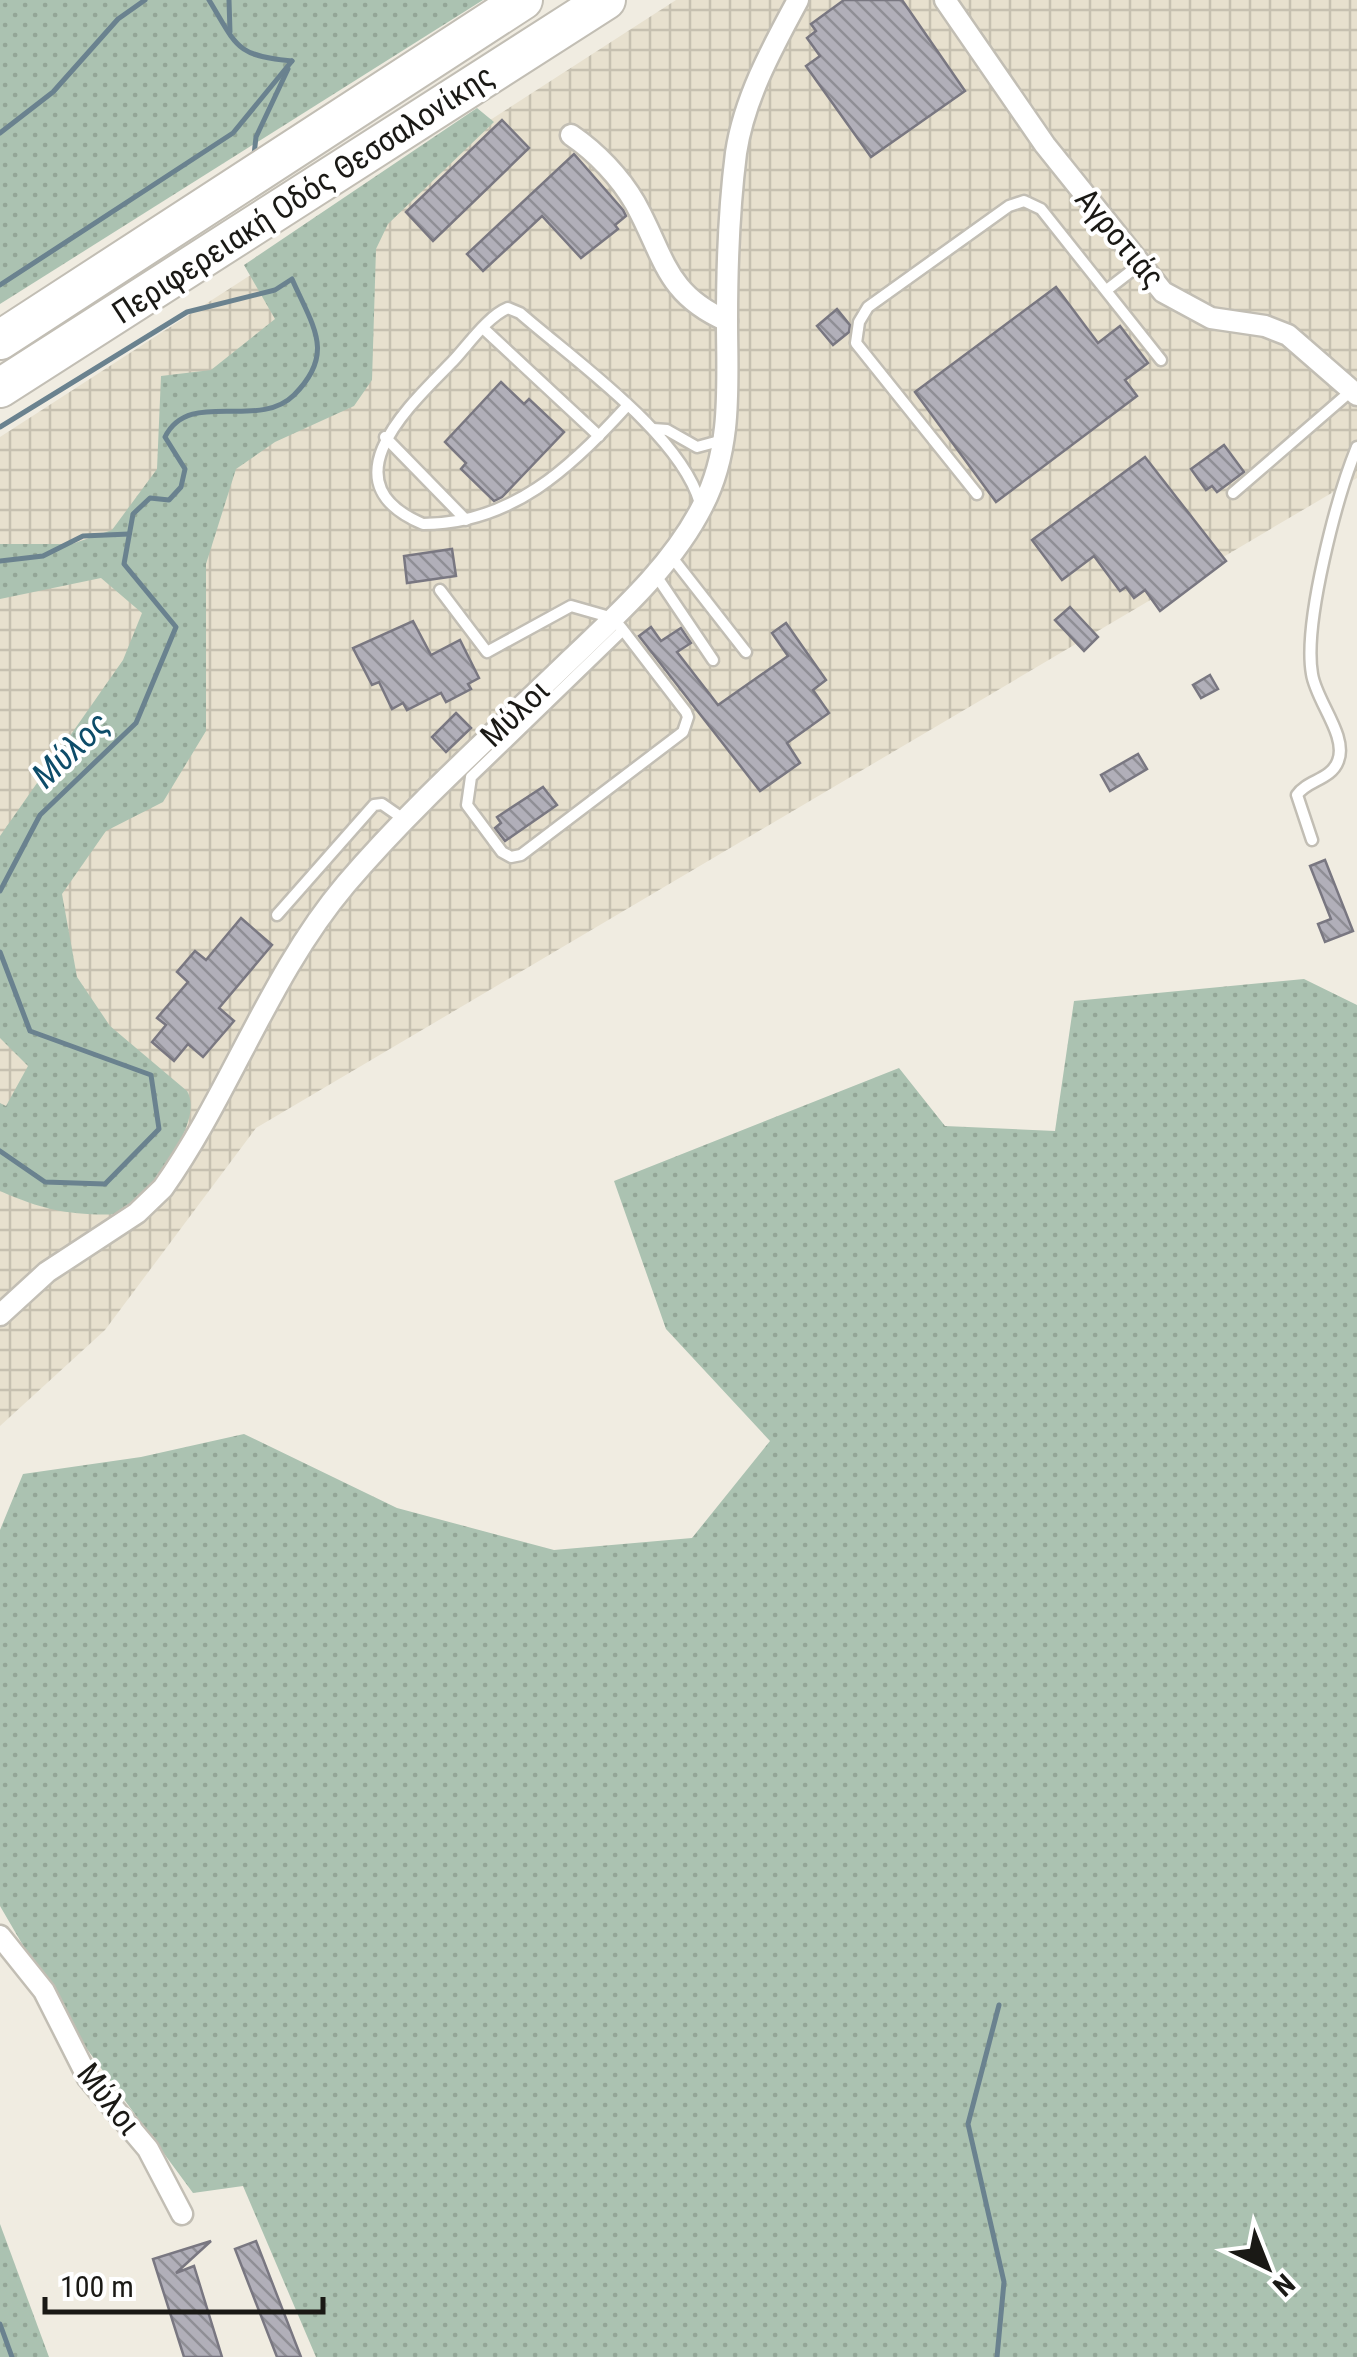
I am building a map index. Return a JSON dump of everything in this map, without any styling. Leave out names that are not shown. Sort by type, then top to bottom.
[{"type":"highway","name":"Περιφερειακή Οδός Θεσσαλονίκης","points":[[0,340],[523,0]]},
{"type":"highway","name":"Περιφερειακή Οδός Θεσσαλονίκης","points":[[0,388],[606,0]]},
{"type":"street","name":"Μύλοι","points":[[0,1316],[56,1266],[138,1214],[163,1188],[316,924],[406,820],[618,624],[701,509],[724,440],[737,148],[759,76],[798,0]]},
{"type":"street","name":"Αγροτιάς","points":[[945,0],[1045,145],[1163,292],[1185,308],[1288,335],[1354,393]]},
{"type":"street","points":[[571,136],[602,161],[632,198],[676,287],[696,306],[728,322]]},
{"type":"street","name":"Μύλοι","points":[[0,1936],[44,1991],[88,2078],[148,2149],[182,2214]]},
{"type":"lane","points":[[977,494],[856,343],[862,316],[1009,206],[1024,201],[1041,209],[1160,360]]},
{"type":"lane","points":[[1108,290],[1140,265]]},
{"type":"lane","points":[[627,406],[558,475],[496,513],[423,524],[391,501],[377,470],[385,437],[406,409],[503,309],[514,309],[627,406],[653,429],[686,470],[701,509]]},
{"type":"lane","points":[[484,329],[600,436]]},
{"type":"lane","points":[[1233,493],[1354,393]]},
{"type":"lane","points":[[653,429],[671,432],[697,447],[724,440]]},
{"type":"lane","points":[[385,437],[466,520]]},
{"type":"lane","points":[[1312,840],[1297,795],[1335,768],[1340,748],[1315,690],[1310,643],[1344,478],[1357,447]]},
{"type":"lane","points":[[670,555],[746,652]]},
{"type":"lane","points":[[655,573],[713,660]]},
{"type":"lane","points":[[440,590],[487,652],[571,606],[618,624],[686,712],[686,728],[521,855],[506,856],[466,805],[472,778],[618,624]]},
{"type":"lane","points":[[277,915],[374,806],[382,804],[406,820]]},
{"type":"shaded area","points":[[676,0],[1357,0],[1357,478],[256,1128],[105,1330],[0,1426],[0,437]]},
{"type":"green space","points":[[0,0],[483,0],[0,304]]},
{"type":"green space","points":[[477,108],[494,122],[388,224],[376,249],[372,380],[354,406],[275,442],[236,469],[206,564],[206,731],[163,802],[106,831],[62,894],[77,977],[110,1026],[187,1091],[191,1105],[182,1138],[160,1173],[126,1214],[62,1211],[0,1191],[0,1103],[6,1106],[28,1066],[0,1038],[0,836],[123,660],[142,613],[101,578],[0,599],[0,544],[72,544],[112,530],[157,469],[161,376],[211,370],[275,319],[244,265]]},
{"type":"green space","points":[[1304,979],[1357,1005],[1357,2357],[316,2357],[243,2186],[193,2193],[70,2026],[0,1906],[0,1530],[23,1474],[141,1457],[244,1434],[397,1508],[554,1550],[692,1538],[770,1441],[666,1329],[614,1181],[899,1068],[945,1126],[1055,1131],[1074,1001]]},
{"type":"green space","points":[[0,2224],[49,2357],[0,2357]]},
{"type":"building","points":[[844,0],[902,0],[965,91],[871,157],[806,66],[820,56],[807,38],[816,31],[811,24]]},
{"type":"building","points":[[502,120],[529,148],[433,241],[406,212]]},
{"type":"building","points":[[574,154],[623,210],[626,216],[615,225],[618,229],[581,258],[542,216],[483,271],[467,254]]},
{"type":"building","points":[[1056,287],[1098,343],[1120,326],[1148,363],[1125,380],[1137,396],[996,502],[915,392]]},
{"type":"building","points":[[837,309],[850,325],[849,332],[833,345],[817,326]]},
{"type":"building","points":[[501,382],[524,404],[529,399],[564,432],[494,501],[461,469],[466,463],[445,442]]},
{"type":"building","points":[[1224,445],[1244,472],[1217,492],[1212,486],[1206,490],[1191,469]]},
{"type":"building","points":[[1145,457],[1226,561],[1160,611],[1145,590],[1134,598],[1126,587],[1120,591],[1094,556],[1062,580],[1032,540]]},
{"type":"building","points":[[452,549],[456,576],[407,583],[404,556]]},
{"type":"building","points":[[1070,607],[1098,637],[1084,651],[1055,620]]},
{"type":"building","points":[[413,621],[431,655],[460,640],[479,678],[468,684],[471,689],[446,702],[441,693],[407,710],[403,703],[392,709],[379,682],[372,685],[353,648]]},
{"type":"building","points":[[786,623],[826,680],[813,690],[829,713],[787,743],[800,763],[760,791],[639,636],[651,627],[661,641],[681,628],[691,643],[677,652],[718,705],[788,656],[772,633]]},
{"type":"building","points":[[1210,675],[1218,689],[1201,698],[1193,685]]},
{"type":"building","points":[[456,713],[471,728],[446,752],[432,737]]},
{"type":"building","points":[[1138,754],[1147,769],[1110,791],[1101,775]]},
{"type":"building","points":[[543,787],[557,805],[505,841],[495,828],[501,823],[497,817]]},
{"type":"building","points":[[1325,860],[1353,931],[1325,942],[1318,924],[1331,919],[1310,866]]},
{"type":"building","points":[[241,918],[272,945],[219,1008],[234,1021],[203,1057],[188,1044],[174,1061],[152,1042],[166,1025],[157,1018],[188,982],[177,972],[195,951],[206,960]]},
{"type":"building","points":[[211,2241],[176,2273],[194,2266],[222,2357],[184,2357],[153,2259]]},
{"type":"building","points":[[256,2241],[301,2357],[277,2357],[235,2249]]},
{"type":"waterway","points":[[0,133],[53,92],[118,19],[145,0]]},
{"type":"waterway","points":[[209,0],[233,38],[248,52],[292,61]]},
{"type":"waterway","points":[[229,0],[230,32]]},
{"type":"waterway","points":[[0,285],[233,133],[292,61]]},
{"type":"waterway","points":[[254,155],[256,137],[288,69]]},
{"type":"waterway","name":"Μύλος","points":[[0,427],[187,312],[275,290],[292,279],[317,339],[314,366],[307,380],[279,405],[262,410],[190,415],[176,423],[165,437],[185,469],[181,487],[169,500],[150,498],[133,514],[124,564],[176,627],[136,723],[40,815],[0,891]]},
{"type":"waterway","points":[[0,561],[43,556],[83,536],[129,534]]},
{"type":"waterway","name":"Μύλος","points":[[0,952],[30,1031],[151,1075],[159,1129],[105,1184],[45,1182],[0,1151]]},
{"type":"waterway","points":[[997,2357],[1004,2282],[968,2124],[999,2005]]},
{"type":"waterway","name":"Μύλος","points":[[0,2324],[12,2357]]}]
